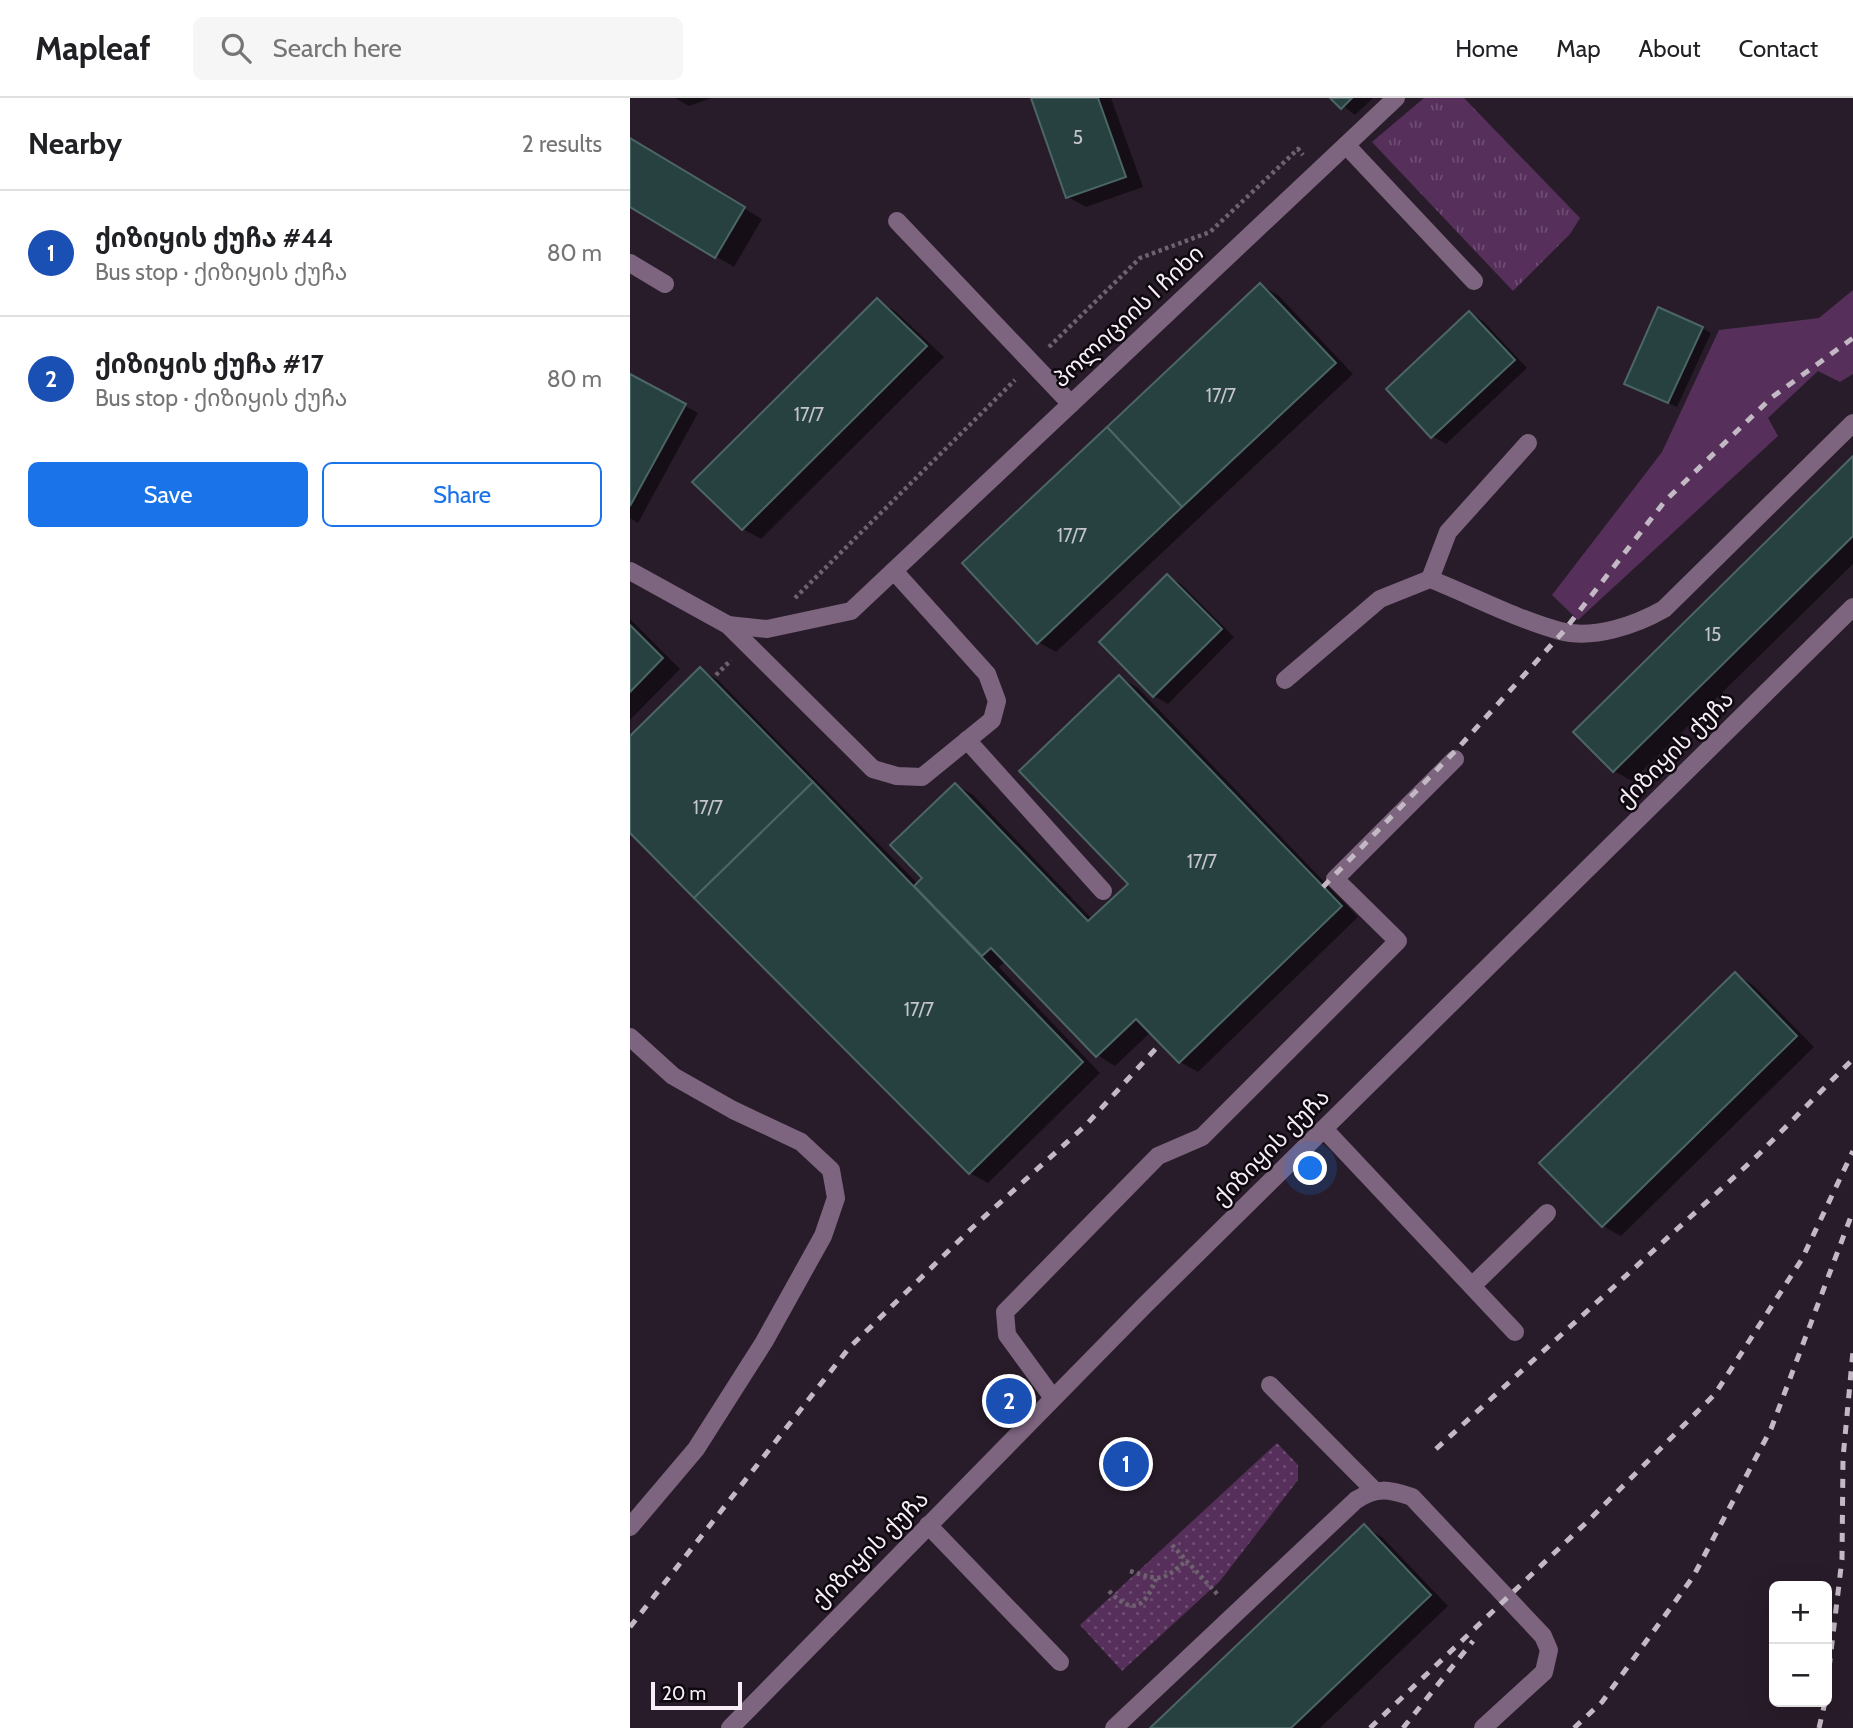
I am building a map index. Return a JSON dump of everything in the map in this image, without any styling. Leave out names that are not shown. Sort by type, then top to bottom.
[{"type":"street","name":"პოლიციის I ჩიხი","points":[[728,625],[767,629],[851,611],[1396,98]]},
{"type":"street","points":[[1346,145],[1474,281]]},
{"type":"street","points":[[897,221],[1071,404]]},
{"type":"street","points":[[630,263],[665,284]]},
{"type":"street","points":[[1285,680],[1380,599],[1430,579],[1563,632],[1615,630],[1640,622],[1664,609],[1853,423]]},
{"type":"street","points":[[1430,579],[1448,532],[1528,443]]},
{"type":"street","points":[[630,571],[728,625],[873,769],[897,776],[922,777],[992,720],[997,701],[987,674],[894,570]]},
{"type":"street","name":"ქიზიყის ქუჩა","points":[[734,1727],[1053,1398],[1853,607]]},
{"type":"street","points":[[967,740],[1103,891]]},
{"type":"street","points":[[1053,1398],[1007,1335],[1004,1312],[1158,1156],[1202,1137],[1398,941],[1335,878],[1455,758]]},
{"type":"street","points":[[630,1037],[673,1076],[801,1142],[831,1170],[836,1198],[823,1236],[764,1342],[696,1449],[630,1527]]},
{"type":"street","points":[[1324,1129],[1515,1332]]},
{"type":"street","points":[[1472,1286],[1547,1213]]},
{"type":"street","points":[[1270,1385],[1373,1489]]},
{"type":"street","points":[[1114,1728],[1356,1500],[1373,1489],[1388,1489],[1412,1497],[1543,1636],[1549,1650],[1544,1672],[1483,1728]]},
{"type":"street","points":[[928,1525],[1060,1662]]},
{"type":"path","points":[[1040,356],[1140,258],[1210,232],[1298,149],[1318,171]]},
{"type":"path","points":[[792,600],[1020,375]]},
{"type":"path","points":[[716,675],[747,644]]},
{"type":"path","points":[[1172,1545],[1236,1614]]},
{"type":"path","points":[[1130,1571],[1156,1579],[1167,1578],[1186,1560]]},
{"type":"path","points":[[1110,1591],[1121,1604],[1129,1607],[1141,1605],[1150,1594],[1156,1579]]},
{"type":"green space","points":[[1424,98],[1464,98],[1580,218],[1570,234],[1513,291],[1372,142]]},
{"type":"green space","points":[[1853,290],[1853,374],[1840,382],[1818,371],[1768,418],[1778,436],[1578,620],[1552,595],[1662,452],[1719,330],[1819,318]]},
{"type":"green space","points":[[1277,1443],[1298,1465],[1298,1480],[1220,1581],[1122,1671],[1080,1625]]},
{"type":"building","points":[[1031,98],[1098,98],[1126,177],[1066,198]]},
{"type":"building","points":[[1330,98],[1352,98],[1341,109]]},
{"type":"building","points":[[630,138],[745,207],[715,258],[630,207]]},
{"type":"building","points":[[1260,283],[1336,363],[1182,507],[1107,427]]},
{"type":"building","points":[[877,298],[927,346],[742,530],[692,482]]},
{"type":"building","points":[[1658,307],[1703,327],[1668,403],[1624,384]]},
{"type":"building","points":[[1469,311],[1515,360],[1431,438],[1386,389]]},
{"type":"building","points":[[630,374],[686,404],[630,506]]},
{"type":"building","points":[[1107,427],[1182,507],[1037,644],[962,563]]},
{"type":"building","points":[[1853,456],[1853,536],[1613,772],[1573,732]]},
{"type":"building","points":[[1167,574],[1222,629],[1153,697],[1099,642]]},
{"type":"building","points":[[630,625],[663,658],[630,692]]},
{"type":"building","points":[[700,667],[813,782],[694,898],[630,833],[630,736]]},
{"type":"building","points":[[1119,675],[1342,906],[1179,1063],[1136,1019],[1096,1057],[991,948],[982,956],[914,886],[922,878],[890,845],[955,783],[1088,921],[1128,884],[1019,771]]},
{"type":"building","points":[[813,782],[1083,1062],[969,1174],[694,898]]},
{"type":"building","points":[[1735,972],[1797,1036],[1602,1227],[1539,1163]]},
{"type":"building","points":[[1364,1524],[1431,1595],[1291,1728],[1150,1728]]},
{"type":"railway","points":[[1323,887],[1459,747],[1563,632],[1665,501],[1771,398],[1853,338]]},
{"type":"railway","points":[[630,1627],[849,1348],[972,1228],[1086,1125],[1160,1044]]},
{"type":"railway","points":[[1436,1449],[1755,1158],[1853,1059]]},
{"type":"railway","points":[[1370,1728],[1589,1520],[1715,1394],[1802,1259],[1853,1151]]},
{"type":"railway","points":[[1574,1728],[1602,1702],[1693,1577],[1771,1429],[1853,1211]]},
{"type":"railway","points":[[1832,1644],[1842,1559],[1843,1458],[1853,1351]]},
{"type":"railway","points":[[1403,1728],[1473,1641]]},
{"type":"railway","points":[[1819,1728],[1824,1707]]},
{"type":"place","name":"ქიზიყის ქუჩა #17","points":[[1009,1401]]},
{"type":"place","name":"ქიზიყის ქუჩა #44","points":[[1126,1464]]}]
